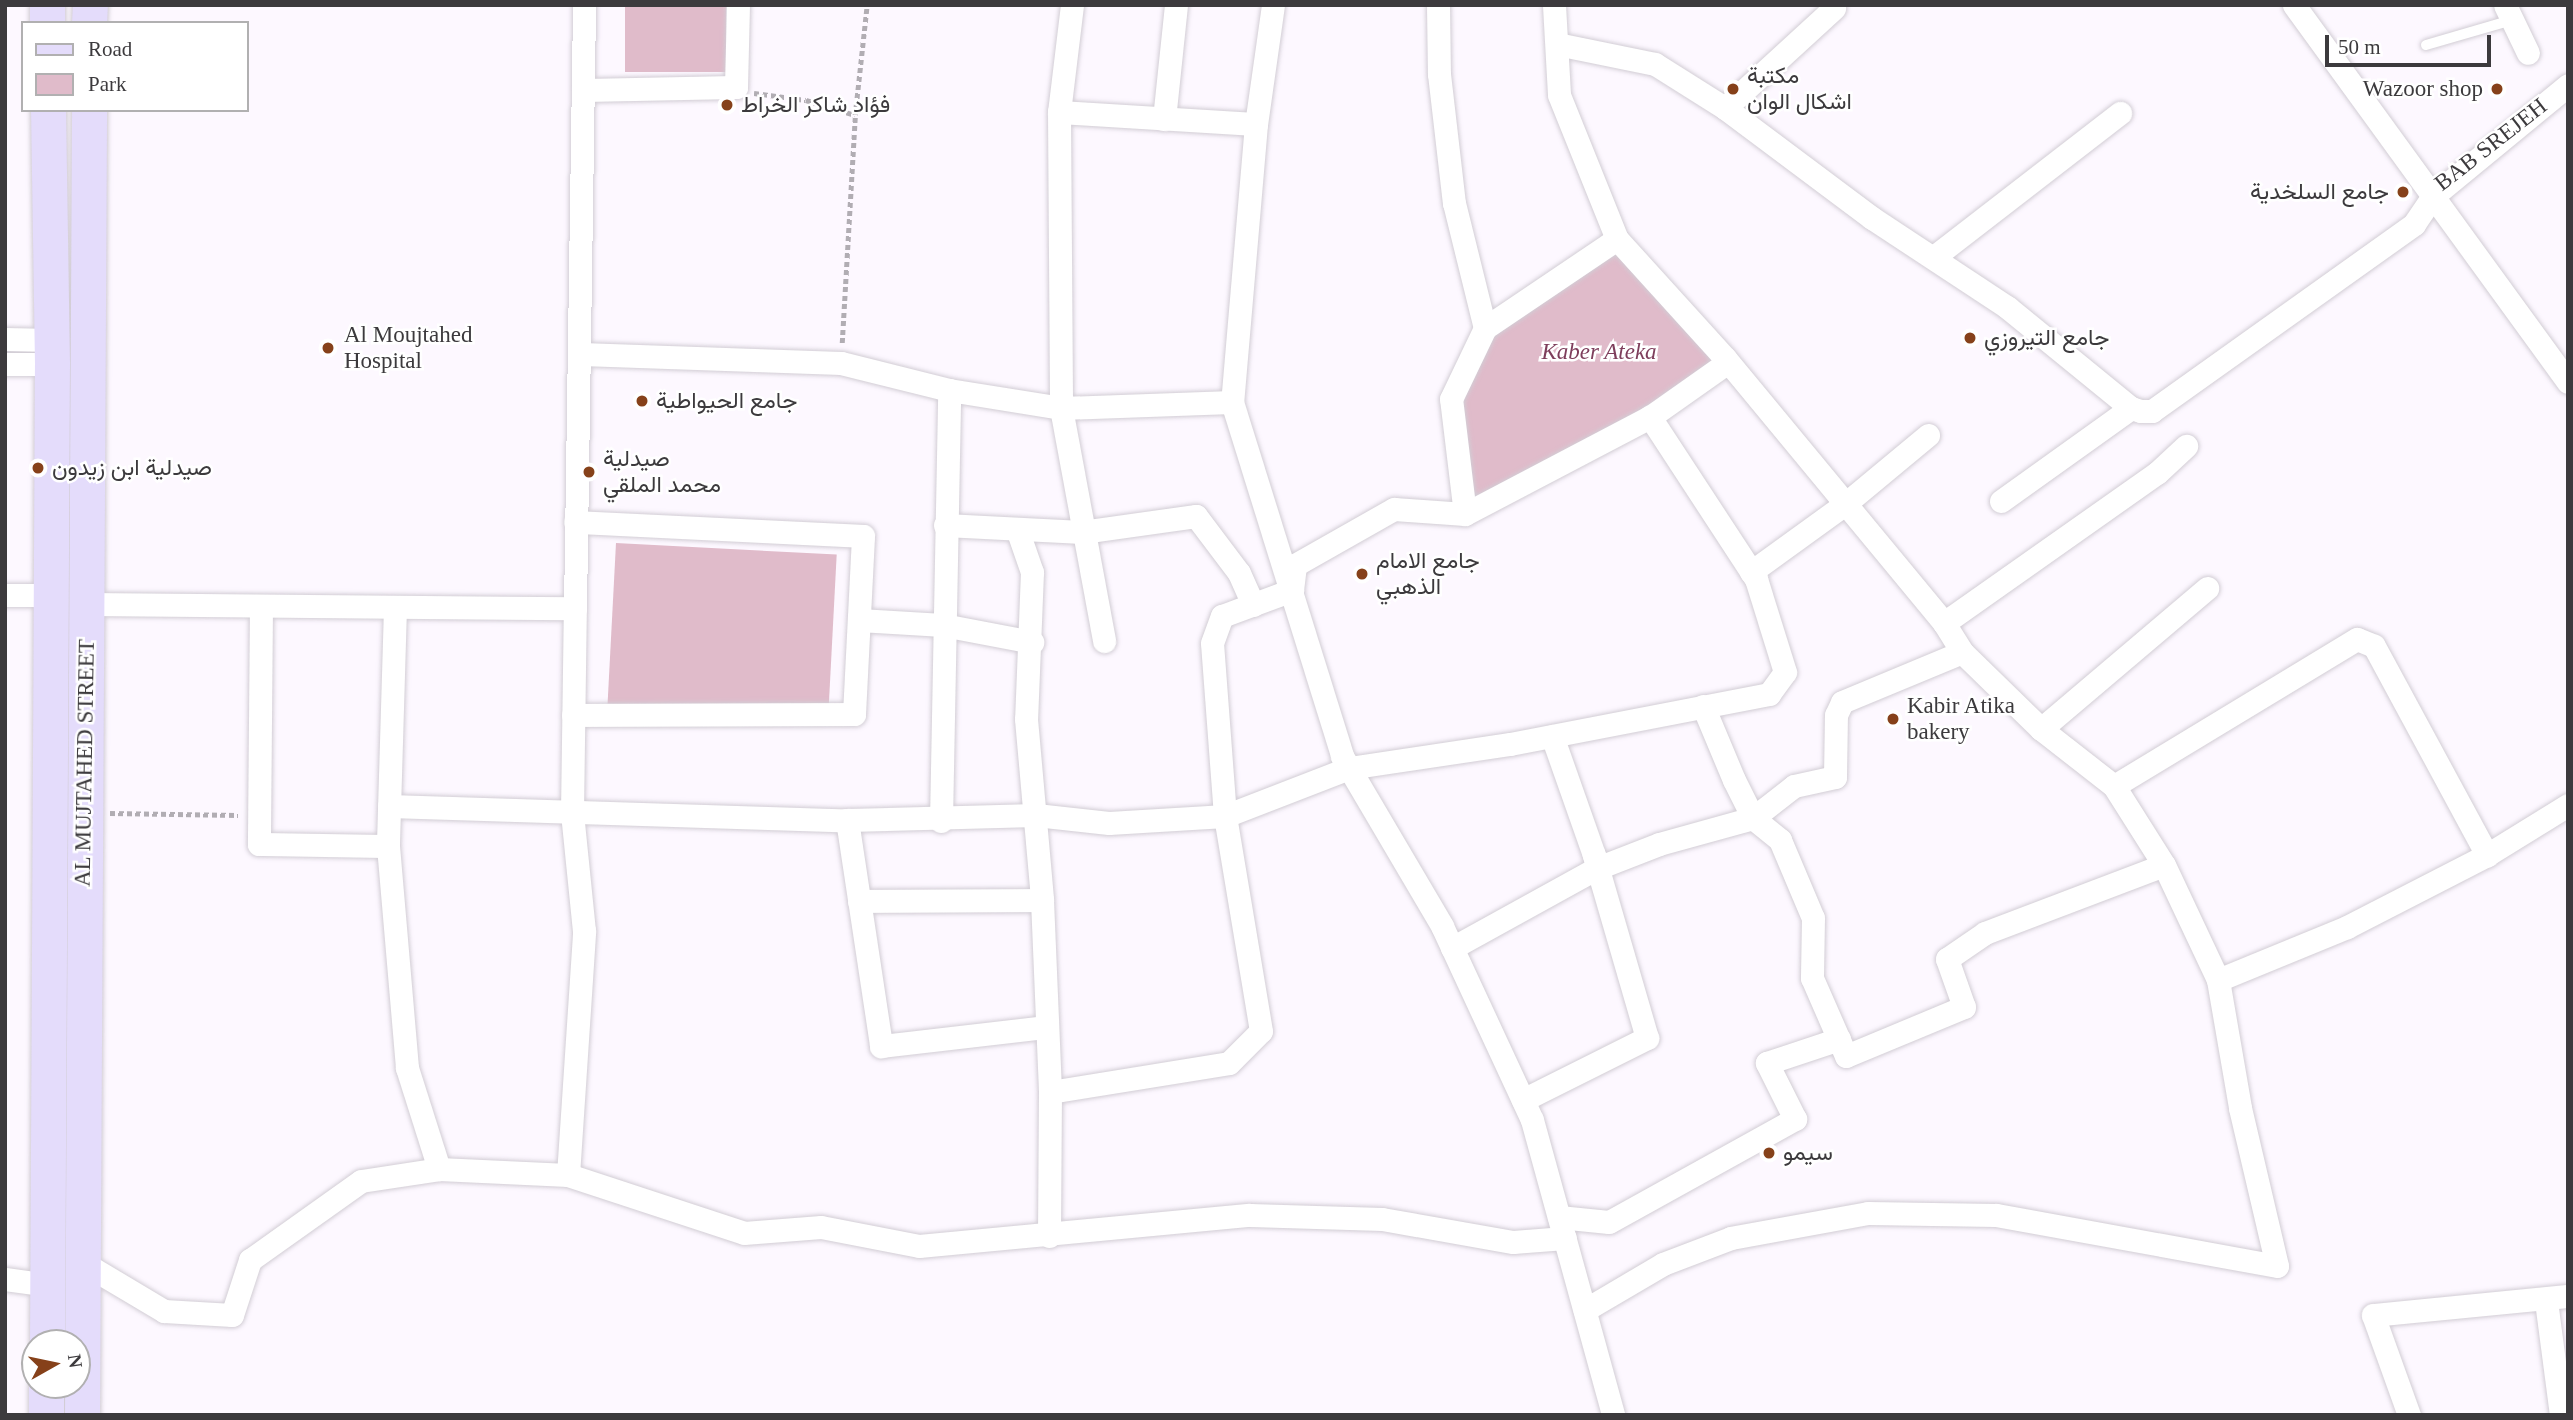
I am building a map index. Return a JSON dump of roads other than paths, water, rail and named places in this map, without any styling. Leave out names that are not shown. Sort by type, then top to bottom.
[{"type":"main road","name":"AL MUJTAHED STREET","points":[[47,1329],[52,352],[48,112]]},
{"type":"main road","name":"AL MUJTAHED STREET","points":[[82,1415],[80,1261],[89,112]]},
{"type":"street","points":[[568,1175],[584,931],[572,813],[575,522],[581,354],[584,5]]},
{"type":"street","points":[[583,90],[736,87],[738,5]]},
{"type":"street","points":[[1072,5],[1059,112],[1061,408],[1104,641]]},
{"type":"street","points":[[1164,118],[1176,5]]},
{"type":"street","points":[[1273,5],[1256,124],[1232,402],[1349,768],[1452,948],[1523,1100],[1586,1310],[1613,1415]]},
{"type":"street","points":[[1438,5],[1439,74],[1454,203],[1485,328]]},
{"type":"street","points":[[1553,5],[1559,95],[1617,239],[1728,362],[1944,623],[1962,652],[2040,729],[2114,786],[2164,865],[2218,980],[2240,1108],[2277,1266],[1996,1215],[1868,1213],[1731,1238],[1663,1264],[1586,1310]]},
{"type":"street","name":"BAB SREJEH","points":[[2294,5],[2433,196],[2568,85]]},
{"type":"street","points":[[1725,108],[1834,8]]},
{"type":"street","points":[[2508,13],[2528,53]]},
{"type":"street","points":[[1557,44],[1654,64],[1725,108],[1872,218],[1935,256],[2007,307],[2131,408],[2152,411],[2414,224],[2433,196],[2568,382]]},
{"type":"street","points":[[1059,112],[1256,124]]},
{"type":"street","points":[[1935,256],[2120,113]]},
{"type":"street","points":[[1465,514],[1451,399],[1485,328],[1617,239]]},
{"type":"street","points":[[5,339],[52,352]]},
{"type":"street","points":[[5,364],[52,352]]},
{"type":"street","points":[[581,354],[841,363],[949,390],[1061,408],[1232,402]]},
{"type":"street","points":[[1292,590],[1295,565],[1394,509],[1465,514],[1650,417],[1728,362]]},
{"type":"street","points":[[941,821],[949,390]]},
{"type":"street","points":[[2001,501],[2131,408]]},
{"type":"street","points":[[389,806],[846,820],[941,821],[1037,815],[1109,823],[1225,816],[1349,768],[1552,736],[1769,694],[1785,672],[1751,572],[1650,417]]},
{"type":"street","points":[[1751,572],[1845,504],[1928,435]]},
{"type":"street","points":[[1944,623],[2157,473],[2186,446]]},
{"type":"street","points":[[945,526],[1082,532],[1196,516],[1239,573],[1253,605]]},
{"type":"street","points":[[573,715],[854,714],[863,536],[575,522]]},
{"type":"street","points":[[1017,529],[1032,572],[1032,642],[1027,719],[1042,900],[1050,1092],[1049,1236]]},
{"type":"street","points":[[2040,729],[2207,588]]},
{"type":"street","points":[[1050,1092],[1229,1063],[1261,1031],[1225,816],[1212,643],[1222,616],[1292,590]]},
{"type":"street","points":[[5,595],[50,595]]},
{"type":"street","points":[[87,604],[575,608]]},
{"type":"street","points":[[261,606],[259,844],[388,846]]},
{"type":"street","points":[[395,607],[388,846],[407,1068],[439,1169]]},
{"type":"street","points":[[859,620],[943,625],[1032,642]]},
{"type":"street","points":[[2114,786],[2357,639],[2374,646],[2487,855]]},
{"type":"street","points":[[1452,948],[1595,869],[1659,844],[1753,818],[1794,786],[1835,777],[1836,715],[1842,702],[1962,652]]},
{"type":"street","points":[[1703,706],[1753,818],[1780,840],[1814,918],[1812,978],[1846,1056],[1964,1007],[1947,959],[1985,933],[2164,865]]},
{"type":"street","points":[[1523,1100],[1647,1038],[1552,736]]},
{"type":"street","points":[[2218,980],[2347,927],[2487,855],[2568,805]]},
{"type":"street","points":[[846,820],[881,1046],[1046,1027]]},
{"type":"street","points":[[859,901],[1042,900]]},
{"type":"street","points":[[80,1261],[164,1311],[232,1315],[250,1260],[361,1181],[439,1169],[568,1175],[744,1233],[821,1227],[919,1246],[1049,1236],[1250,1214],[1382,1219],[1513,1242],[1562,1228],[1609,1222],[1795,1119],[1767,1063],[1839,1039]]},
{"type":"street","points":[[5,1279],[48,1285]]},
{"type":"street","points":[[2409,1415],[2373,1315],[2557,1298],[2561,1415]]},
{"type":"lane","points":[[2426,45],[2508,13]]},
{"type":"place","name":"مكتبة اشكال الوان","points":[[1733,89]]},
{"type":"place","name":"Wazoor shop","points":[[2497,89]]},
{"type":"place","name":"فؤاد شاكر الخراط","points":[[727,105]]},
{"type":"place","name":"جامع السلخدية","points":[[2403,192]]},
{"type":"place","name":"جامع التيروزي","points":[[1970,338]]},
{"type":"place","name":"Al Moujtahed Hospital","points":[[328,348]]},
{"type":"place","name":"جامع الحيواطية","points":[[642,401]]},
{"type":"place","name":"صيدلية ابن زيدون","points":[[38,468]]},
{"type":"place","name":"صيدلية محمد الملقي","points":[[589,472]]},
{"type":"place","name":"جامع الامام الذهبي","points":[[1362,574]]},
{"type":"place","name":"Kabir Atika bakery","points":[[1893,719]]},
{"type":"place","name":"سيمو","points":[[1769,1153]]},
{"type":"park label","name":"Kaber Ateka","points":[[1599,352]]}]
